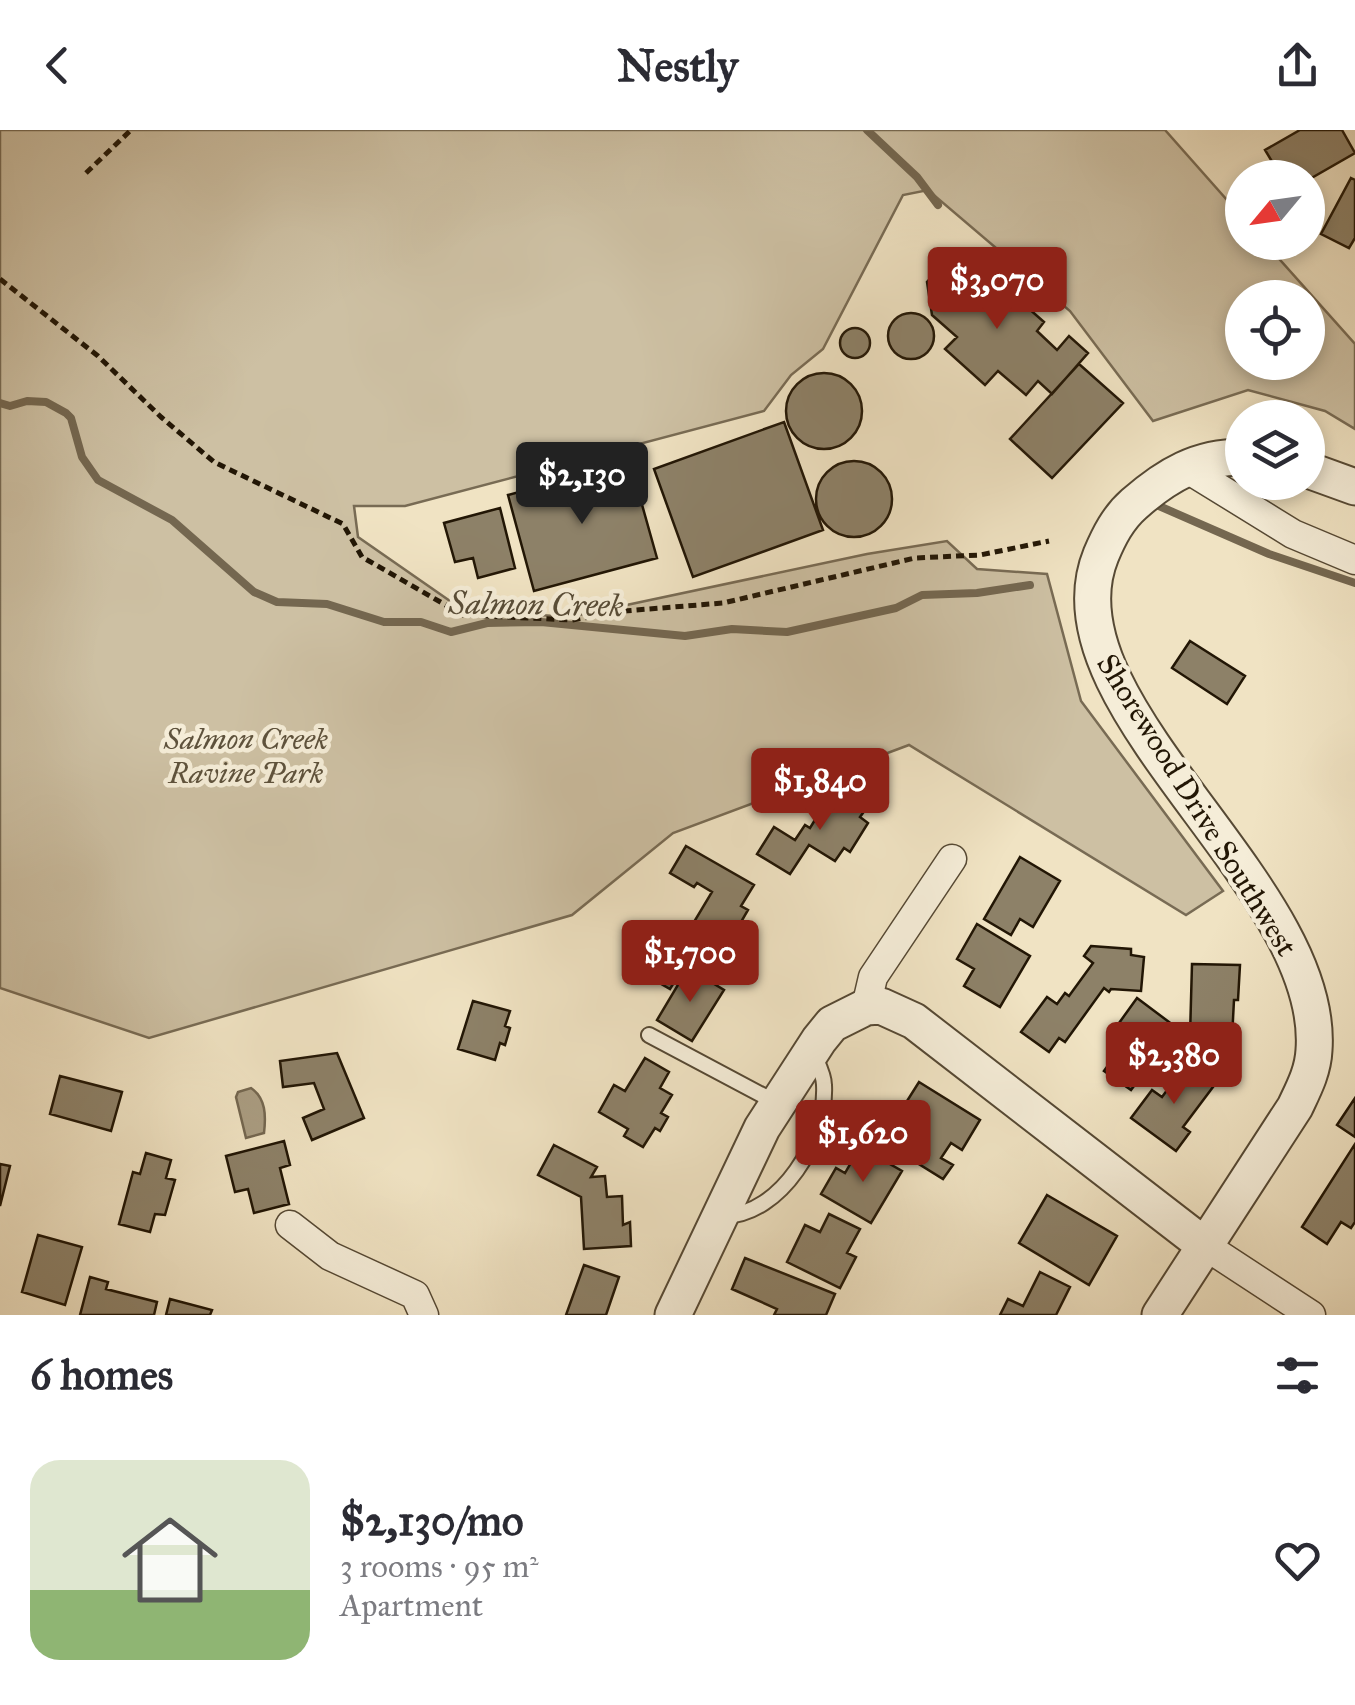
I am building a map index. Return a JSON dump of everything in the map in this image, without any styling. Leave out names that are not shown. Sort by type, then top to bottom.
[{"type":"street","name":"Shorewood Drive Southwest","points":[[1160,1315],[1295,1107],[1309,1078],[1314,1049],[1306,990],[1268,908],[1119,689],[1096,638],[1091,607],[1092,583],[1111,532],[1129,508],[1186,468],[1225,457]]},
{"type":"street","points":[[1186,468],[1294,534],[1355,560]]},
{"type":"street","points":[[1325,476],[1355,487]]},
{"type":"street","points":[[866,1007],[873,977],[952,859]]},
{"type":"street","points":[[673,1315],[762,1128],[812,1050],[832,1024],[866,1007],[881,1006],[914,1022],[1204,1245],[1311,1315]]},
{"type":"street","points":[[290,1225],[330,1256],[415,1295],[424,1315]]},
{"type":"lane","points":[[649,1035],[778,1103]]},
{"type":"lane","points":[[718,1216],[744,1216],[790,1181],[822,1113],[824,1081],[812,1050]]},
{"type":"path","points":[[86,174],[131,130]]},
{"type":"path","points":[[0,279],[98,356],[214,462],[343,524],[362,557],[463,615],[572,620],[624,610],[723,603],[915,558],[980,555],[1049,541]]},
{"type":"green space","name":"Salmon Creek Ravine Park","points":[[0,130],[1165,130],[1225,198],[1225,260],[1280,260],[1298,280],[1225,280],[1225,380],[1325,380],[1325,310],[1355,344],[1355,429],[1325,411],[1325,400],[1285,400],[1248,390],[1153,421],[1070,311],[928,190],[903,195],[823,349],[791,375],[764,411],[405,506],[354,506],[358,537],[463,610],[570,617],[867,554],[947,541],[977,569],[1047,574],[1081,701],[1223,891],[1186,915],[909,745],[673,833],[572,915],[149,1038],[0,988]]},
{"type":"shaded area","points":[[251,1088],[262,1102],[264,1133],[246,1138],[236,1097],[238,1092]]},
{"type":"building","points":[[1300,130],[1342,130],[1355,153],[1325,170],[1325,160],[1271,160],[1265,150]]},
{"type":"building","points":[[1351,178],[1355,180],[1355,238],[1349,248],[1325,236],[1325,227]]},
{"type":"building","points":[[952,255],[995,294],[1003,286],[1044,322],[1037,331],[1057,350],[1069,336],[1088,353],[1052,394],[1038,381],[1026,395],[998,371],[985,385],[945,349],[957,337],[932,315],[927,282]]},
{"type":"building","points":[[911,313],[927,320],[934,336],[927,352],[911,359],[895,352],[888,336],[895,320]]},
{"type":"building","points":[[855,328],[866,332],[870,343],[866,354],[855,358],[844,354],[840,343],[844,332]]},
{"type":"building","points":[[1079,364],[1123,403],[1052,478],[1010,439]]},
{"type":"building","points":[[824,373],[851,384],[862,411],[851,438],[824,449],[797,438],[786,411],[797,384]]},
{"type":"building","points":[[784,422],[823,530],[693,577],[654,469]]},
{"type":"building","points":[[854,461],[881,472],[892,499],[881,526],[854,537],[827,526],[816,499],[827,472]]},
{"type":"building","points":[[630,462],[657,558],[534,591],[508,495]]},
{"type":"building","points":[[500,508],[515,568],[478,578],[473,558],[455,562],[444,523]]},
{"type":"building","points":[[1190,641],[1245,676],[1227,704],[1172,668]]},
{"type":"building","points":[[836,786],[868,806],[860,817],[868,823],[850,852],[844,848],[835,861],[809,845],[790,874],[757,854],[774,827],[795,840],[805,825],[810,828]]},
{"type":"building","points":[[686,846],[754,885],[741,906],[748,910],[737,929],[731,925],[714,953],[685,937],[712,892],[670,873]]},
{"type":"building","points":[[1020,857],[1060,881],[1033,927],[1020,919],[1011,935],[984,919]]},
{"type":"building","points":[[977,924],[1030,956],[1000,1007],[964,986],[974,969],[957,959]]},
{"type":"building","points":[[672,943],[691,955],[670,989],[651,978]]},
{"type":"building","points":[[1091,946],[1131,949],[1131,955],[1144,957],[1141,991],[1109,992],[1104,988],[1065,1042],[1059,1038],[1049,1052],[1021,1032],[1047,997],[1057,1004],[1065,993],[1069,996],[1093,963],[1084,956]]},
{"type":"building","points":[[1192,964],[1240,965],[1232,1038],[1190,1036]]},
{"type":"building","points":[[688,968],[724,990],[692,1041],[657,1020]]},
{"type":"building","points":[[1137,998],[1177,1028],[1131,1090],[1104,1071],[1127,1039],[1114,1030]]},
{"type":"building","points":[[473,1001],[510,1011],[505,1045],[500,1043],[495,1060],[458,1049]]},
{"type":"building","points":[[337,1053],[364,1118],[312,1140],[303,1118],[324,1109],[314,1083],[283,1087],[280,1061]]},
{"type":"building","points":[[645,1058],[669,1072],[660,1088],[672,1095],[661,1113],[668,1117],[643,1147],[624,1136],[628,1129],[599,1112],[614,1085],[625,1091]]},
{"type":"building","points":[[1188,1062],[1216,1083],[1183,1127],[1190,1132],[1176,1151],[1131,1118],[1152,1090],[1162,1097]]},
{"type":"building","points":[[60,1076],[122,1092],[111,1131],[50,1114]]},
{"type":"building","points":[[919,1082],[980,1120],[962,1150],[951,1143],[941,1158],[953,1165],[943,1179],[906,1156],[919,1135],[895,1120]]},
{"type":"building","points":[[1355,1098],[1355,1137],[1337,1125]]},
{"type":"building","points":[[284,1141],[290,1165],[280,1168],[289,1204],[254,1213],[248,1189],[235,1192],[226,1156]]},
{"type":"building","points":[[1355,1144],[1355,1222],[1351,1228],[1341,1222],[1327,1244],[1302,1227]]},
{"type":"building","points":[[554,1145],[597,1167],[591,1177],[605,1176],[607,1197],[622,1196],[623,1225],[630,1222],[631,1246],[584,1249],[581,1197],[538,1175]]},
{"type":"building","points":[[860,1147],[902,1171],[871,1223],[821,1194],[836,1168],[845,1173]]},
{"type":"building","points":[[146,1153],[171,1160],[166,1178],[175,1180],[165,1215],[155,1214],[150,1232],[119,1224],[133,1172],[140,1174]]},
{"type":"building","points":[[0,1164],[10,1166],[0,1206]]},
{"type":"building","points":[[1047,1195],[1117,1236],[1089,1285],[1019,1243]]},
{"type":"building","points":[[829,1214],[860,1229],[847,1253],[856,1257],[840,1288],[787,1262],[805,1225],[820,1232]]},
{"type":"building","points":[[38,1235],[82,1247],[65,1305],[22,1292]]},
{"type":"building","points":[[745,1258],[835,1294],[826,1315],[774,1315],[777,1309],[732,1289]]},
{"type":"building","points":[[584,1265],[619,1277],[606,1315],[566,1315]]},
{"type":"building","points":[[1040,1272],[1070,1287],[1056,1315],[1000,1315],[1008,1299],[1023,1306]]},
{"type":"building","points":[[90,1277],[108,1282],[106,1289],[157,1302],[154,1315],[80,1315]]},
{"type":"building","points":[[170,1299],[212,1310],[210,1315],[166,1315]]},
{"type":"waterway","points":[[867,130],[917,177],[938,205]]},
{"type":"waterway","name":"Salmon Creek","points":[[0,403],[10,406],[27,401],[46,402],[66,413],[82,457],[98,480],[172,520],[254,592],[277,602],[327,604],[384,622],[421,622],[451,632],[487,623],[541,622],[685,636],[732,629],[787,632],[896,608],[922,595],[977,593],[1030,585]]},
{"type":"waterway","name":"Salmon Creek","points":[[1159,506],[1269,554],[1355,583]]}]
